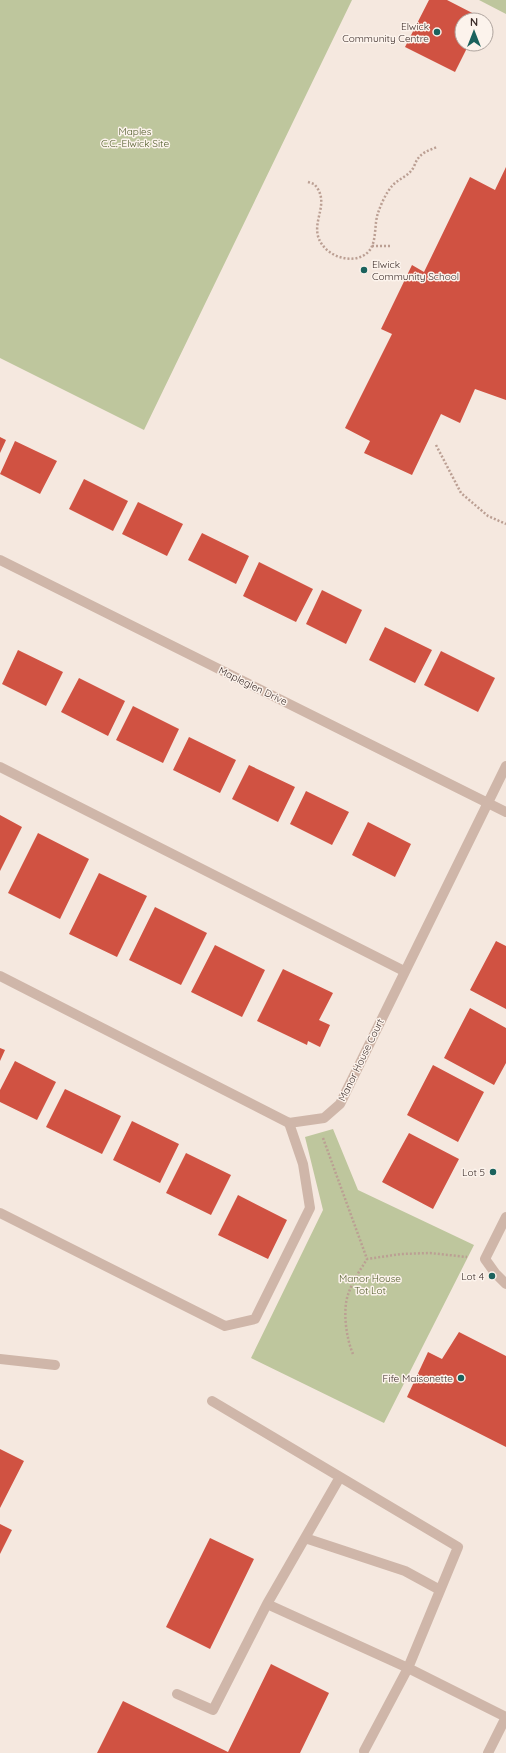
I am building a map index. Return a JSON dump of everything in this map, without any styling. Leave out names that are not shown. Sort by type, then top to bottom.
[{"type":"street","name":"Mapleglen Drive","points":[[0,560],[487,804],[506,812]]},
{"type":"street","name":"Manor House Court","points":[[289,1123],[324,1118],[340,1104],[404,970],[506,766]]},
{"type":"street","points":[[0,767],[404,970]]},
{"type":"street","points":[[0,976],[289,1123],[304,1164],[310,1208],[255,1319],[224,1326],[0,1213]]},
{"type":"street","points":[[506,1217],[485,1259],[495,1273],[506,1284]]},
{"type":"street","points":[[0,1359],[55,1365]]},
{"type":"street","points":[[212,1401],[458,1547],[408,1668],[365,1752]]},
{"type":"street","points":[[177,1694],[213,1710],[267,1604],[340,1477]]},
{"type":"street","points":[[305,1538],[405,1571],[440,1590]]},
{"type":"street","points":[[267,1604],[408,1668],[506,1717],[488,1753]]},
{"type":"path","points":[[308,182],[314,184],[321,194],[322,200],[317,228],[318,238],[325,249],[343,258],[353,259],[368,252],[372,246],[378,214],[393,186],[412,171],[420,155],[437,147]]},
{"type":"path","points":[[372,246],[392,246]]},
{"type":"path","points":[[436,445],[461,493],[488,516],[506,524]]},
{"type":"path","points":[[316,1119],[367,1259],[348,1293],[346,1330],[348,1343],[353,1354]]},
{"type":"path","points":[[367,1259],[401,1254],[430,1253],[485,1259]]},
{"type":"green space","name":"Maples C.C.-Elwick Site","points":[[0,0],[352,0],[144,430],[0,358]]},
{"type":"green space","points":[[479,0],[506,0],[506,14]]},
{"type":"green space","name":"Manor House Tot Lot","points":[[333,1129],[358,1190],[474,1245],[384,1423],[251,1358],[323,1210],[305,1137]]},
{"type":"building","name":"Elwick Community Centre","points":[[429,0],[447,0],[470,12],[454,12],[454,52],[465,52],[455,72],[405,47]]},
{"type":"building","points":[[506,167],[506,400],[475,389],[460,423],[441,414],[412,475],[364,453],[370,441],[345,428],[392,334],[381,329],[412,265],[424,272],[470,177],[495,190]]},
{"type":"building","points":[[0,437],[6,440],[0,453]]},
{"type":"building","points":[[15,441],[57,461],[40,494],[0,474]]},
{"type":"building","points":[[84,479],[128,501],[113,531],[69,509]]},
{"type":"building","points":[[138,502],[183,524],[167,556],[122,534]]},
{"type":"building","points":[[202,533],[249,556],[236,584],[188,560]]},
{"type":"building","points":[[259,562],[313,589],[296,622],[243,596]]},
{"type":"building","points":[[322,590],[362,610],[346,644],[306,624]]},
{"type":"building","points":[[385,627],[432,650],[415,683],[369,660]]},
{"type":"building","points":[[18,650],[63,672],[46,706],[2,684]]},
{"type":"building","points":[[441,651],[495,678],[478,712],[424,685]]},
{"type":"building","points":[[79,678],[125,701],[108,736],[61,712]]},
{"type":"building","points":[[133,706],[179,729],[163,763],[116,740]]},
{"type":"building","points":[[189,737],[236,760],[220,793],[173,770]]},
{"type":"building","points":[[249,765],[295,787],[278,822],[232,799]]},
{"type":"building","points":[[306,791],[349,812],[332,845],[290,824]]},
{"type":"building","points":[[0,815],[22,827],[0,871]]},
{"type":"building","points":[[368,822],[411,844],[395,877],[352,855]]},
{"type":"building","points":[[38,833],[89,859],[60,919],[8,893]]},
{"type":"building","points":[[99,873],[147,896],[117,957],[69,934]]},
{"type":"building","points":[[155,907],[207,933],[181,985],[129,960]]},
{"type":"building","points":[[496,941],[506,946],[506,1009],[470,990]]},
{"type":"building","points":[[215,945],[265,970],[242,1017],[191,992]]},
{"type":"building","points":[[283,969],[333,993],[319,1020],[330,1025],[320,1047],[308,1041],[307,1045],[257,1021]]},
{"type":"building","points":[[470,1008],[506,1028],[506,1063],[494,1085],[444,1058]]},
{"type":"building","points":[[0,1048],[5,1050],[0,1061]]},
{"type":"building","points":[[15,1061],[56,1082],[37,1120],[0,1102],[0,1090]]},
{"type":"building","points":[[433,1065],[484,1092],[458,1142],[407,1115]]},
{"type":"building","points":[[65,1089],[121,1116],[102,1154],[46,1127]]},
{"type":"building","points":[[132,1121],[179,1144],[160,1183],[113,1160]]},
{"type":"building","points":[[409,1133],[459,1159],[433,1209],[382,1182]]},
{"type":"building","points":[[186,1153],[231,1175],[211,1215],[166,1193]]},
{"type":"building","points":[[238,1195],[287,1220],[268,1259],[218,1235]]},
{"type":"building","name":"Fife Maisonette","points":[[459,1332],[506,1356],[506,1447],[407,1397],[428,1352],[442,1359]]},
{"type":"building","points":[[0,1449],[24,1461],[0,1508]]},
{"type":"building","points":[[0,1524],[12,1530],[0,1554]]},
{"type":"building","points":[[210,1538],[254,1559],[210,1649],[166,1627]]},
{"type":"building","points":[[271,1664],[329,1693],[300,1753],[97,1753],[123,1701],[228,1752]]},
{"type":"place","name":"Elwick Community Centre","points":[[437,32]]},
{"type":"place","name":"Elwick Community School","points":[[364,270]]},
{"type":"place","name":"Lot 5","points":[[493,1172]]},
{"type":"place","name":"Lot 4","points":[[492,1276]]},
{"type":"place","name":"Fife Maisonette","points":[[461,1378]]}]
